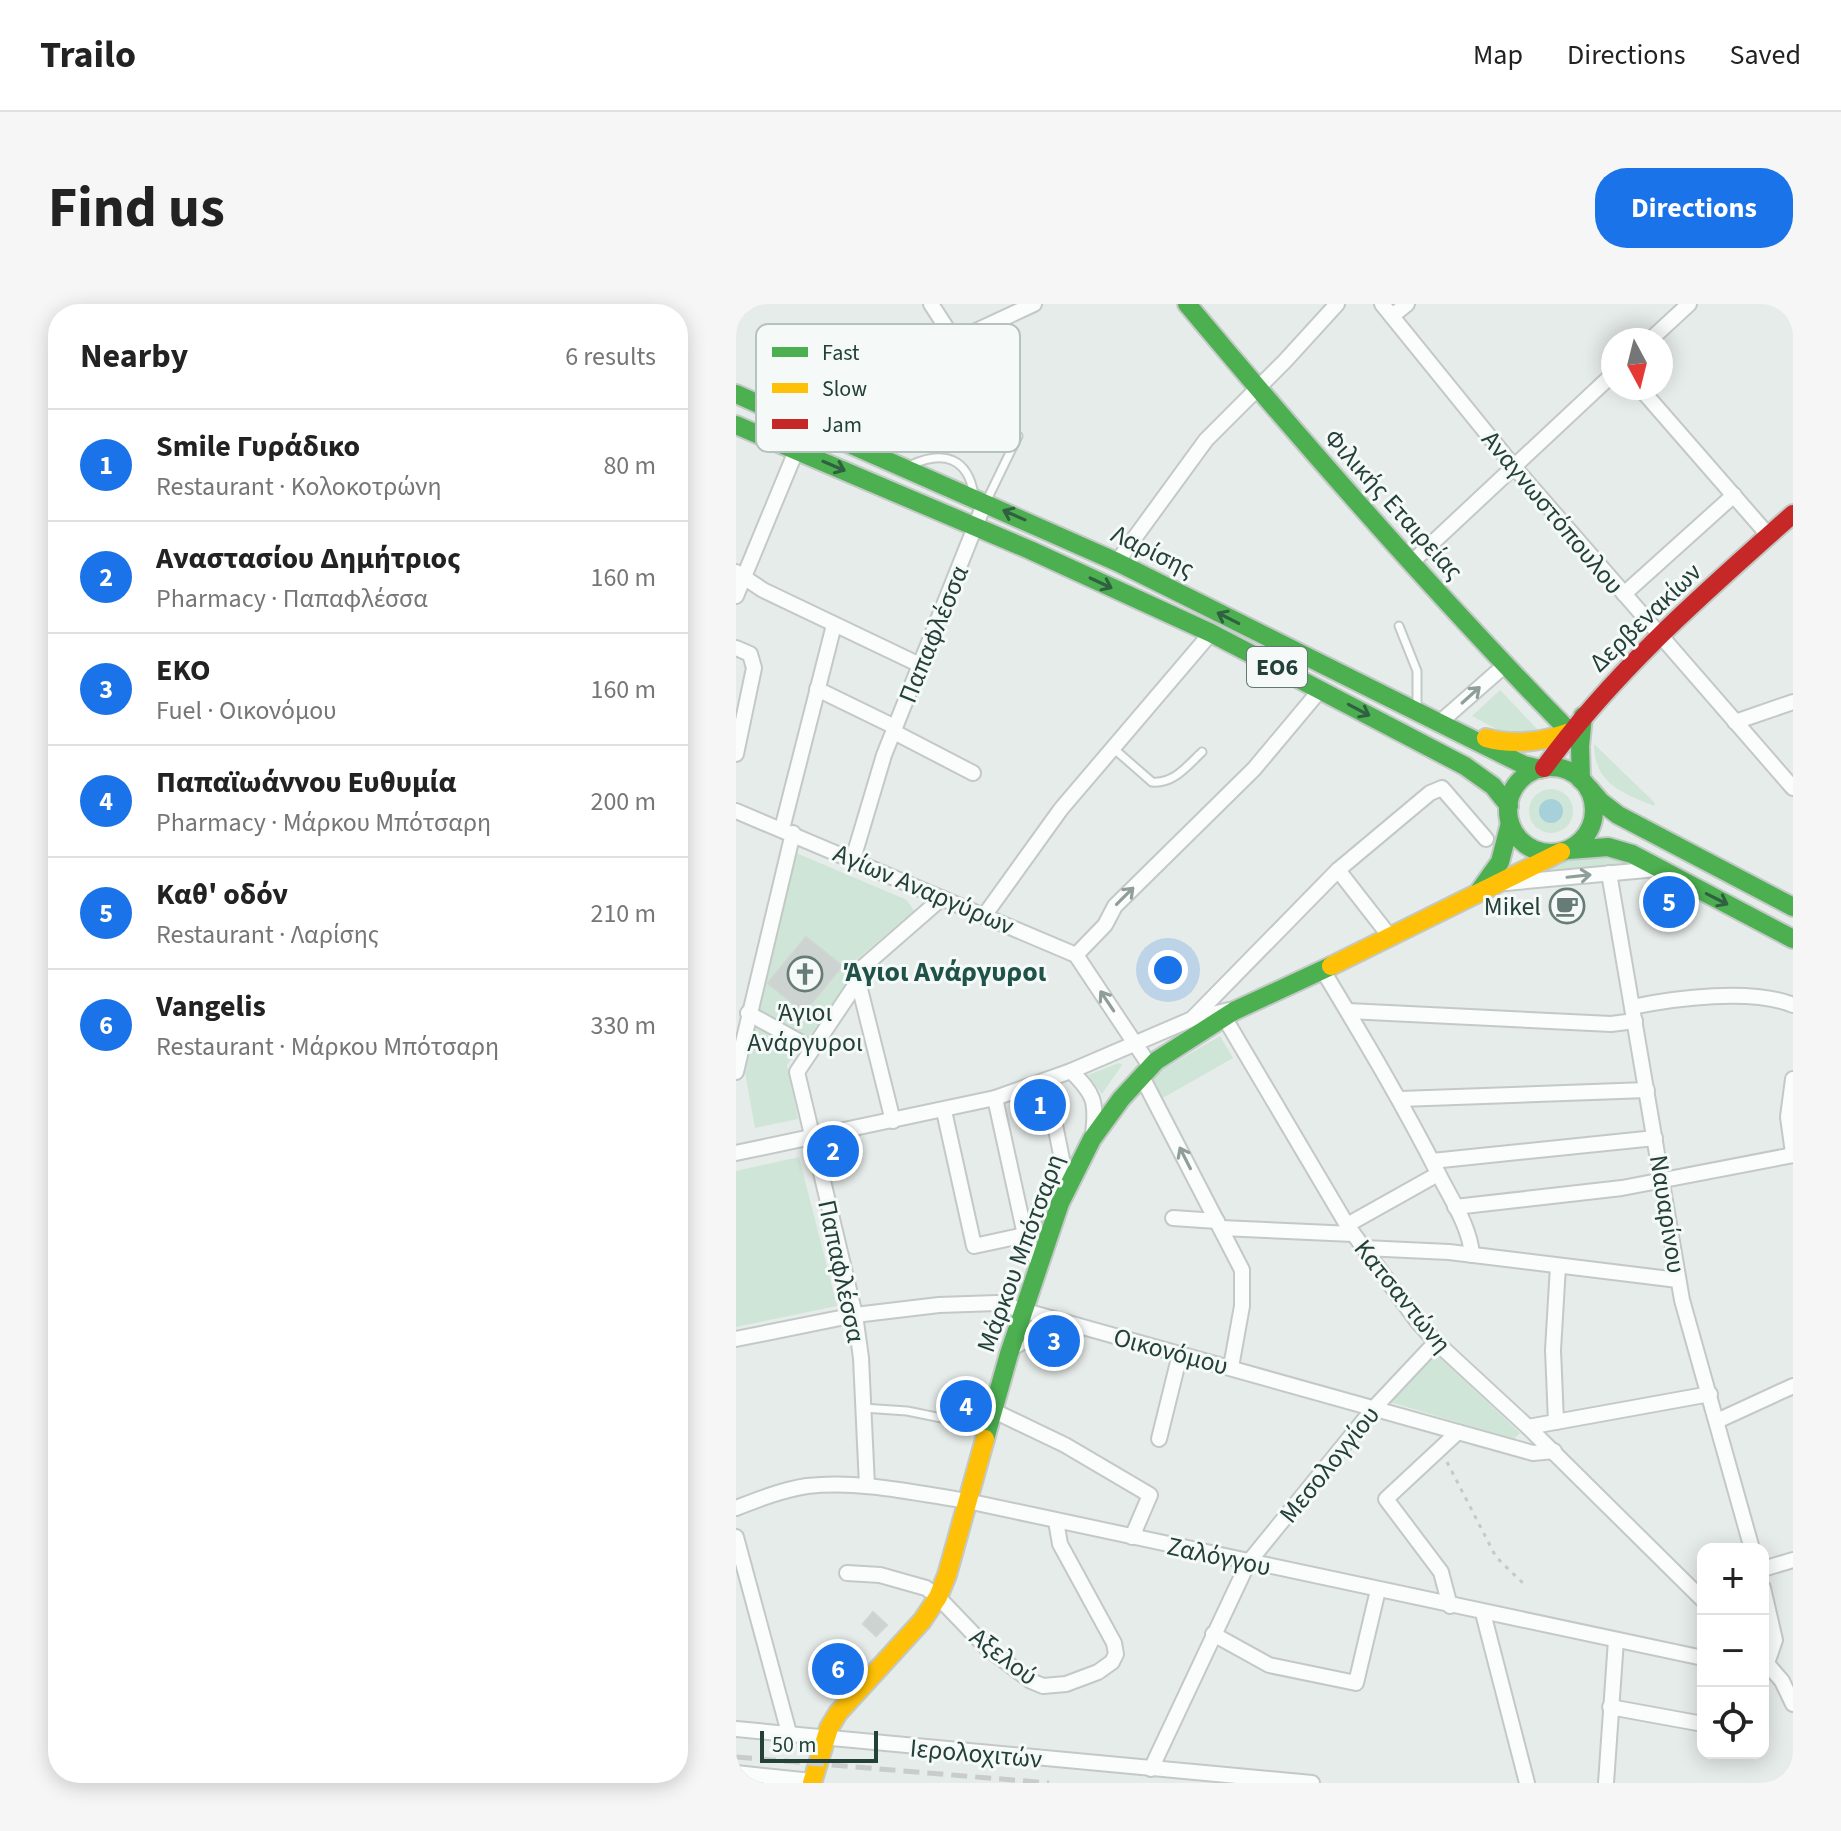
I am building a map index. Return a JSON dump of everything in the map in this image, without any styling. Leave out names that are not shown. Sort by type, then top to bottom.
[{"type":"main road","name":"Φιλικής Εταιρείας","points":[[1187,304],[1411,563],[1504,666],[1570,732]]},
{"type":"main road","name":"Λαρίσης","points":[[736,394],[756,402]]},
{"type":"main road","name":"Λαρίσης","points":[[736,425],[756,434]]},
{"type":"main road","name":"Λαρίσης","points":[[798,452],[976,526],[1211,633],[1472,770],[1493,786],[1510,814]]},
{"type":"main road","name":"Λαρίσης","points":[[872,452],[1117,562],[1438,724],[1524,765],[1542,769]]},
{"type":"main road","name":"Δερβενακίων","points":[[1542,769],[1583,716],[1660,636],[1793,514]]},
{"type":"main road","points":[[1564,851],[1583,840],[1594,819],[1593,800],[1583,782],[1580,746],[1583,716]]},
{"type":"main road","points":[[1438,724],[1515,744],[1541,742],[1570,732]]},
{"type":"main road","points":[[1475,897],[1496,870],[1518,783],[1542,769]]},
{"type":"main road","name":"ΕΟ6","points":[[1542,769],[1566,770],[1618,815],[1793,907]]},
{"type":"main road","name":"ΕΟ6","points":[[1510,814],[1517,837],[1532,849],[1549,853],[1591,847],[1615,848],[1793,939]]},
{"type":"main road","name":"Μάρκου Μπότσαρη","points":[[817,1782],[825,1739],[833,1721],[844,1705],[922,1621],[938,1597],[1009,1354],[1060,1203],[1092,1139],[1146,1071],[1246,1005],[1391,938],[1564,851]]},
{"type":"street","points":[[931,304],[944,324]]},
{"type":"street","points":[[991,324],[1034,304]]},
{"type":"street","points":[[1117,562],[1206,440],[1337,304]]},
{"type":"street","name":"Αναγνωστόπουλου","points":[[1382,304],[1514,467],[1793,788]]},
{"type":"street","points":[[1392,316],[1407,304]]},
{"type":"street","points":[[1663,328],[1689,304]]},
{"type":"street","points":[[1411,563],[1601,385]]},
{"type":"street","points":[[1651,400],[1769,536]]},
{"type":"street","points":[[736,596],[739,575],[796,452]]},
{"type":"street","points":[[1624,594],[1734,495]]},
{"type":"street","name":"Παπαφλέσσα","points":[[853,859],[884,755],[976,526],[980,500]]},
{"type":"street","points":[[739,575],[834,625],[920,665]]},
{"type":"street","points":[[736,1072],[817,689],[834,625]]},
{"type":"street","points":[[984,916],[1061,809],[1211,633]]},
{"type":"street","points":[[736,648],[750,654],[754,668],[736,754]]},
{"type":"street","points":[[1438,724],[1504,666]]},
{"type":"street","points":[[817,689],[973,773]]},
{"type":"street","points":[[1231,1367],[1242,1306],[1242,1270],[1146,1071],[1136,1043],[1076,955],[1105,925],[1115,906],[1254,769],[1321,689]]},
{"type":"street","points":[[1735,722],[1793,702]]},
{"type":"street","points":[[1192,1019],[1338,870],[1430,793],[1442,788],[1486,839]]},
{"type":"street","name":"Αγίων Αναργύρων","points":[[736,811],[1076,955]]},
{"type":"street","points":[[1502,883],[1661,869]]},
{"type":"street","points":[[1338,870],[1391,938]]},
{"type":"street","name":"Ναυαρίνου","points":[[1609,873],[1678,1280],[1750,1543]]},
{"type":"street","name":"Παπαφλέσσα","points":[[867,1486],[855,1315],[797,1072],[857,977],[942,898]]},
{"type":"street","points":[[1322,969],[1400,1099],[1455,1207],[1468,1236],[1472,1255]]},
{"type":"street","points":[[857,977],[893,1121]]},
{"type":"street","points":[[1348,1011],[1611,1024],[1634,1014],[1707,997],[1748,998],[1790,1004]]},
{"type":"street","name":"Μάρκου Μπότσαρη","points":[[736,1153],[995,1098],[1071,1071],[1192,1019],[1246,1005]]},
{"type":"street","points":[[748,1013],[811,1048]]},
{"type":"street","name":"Κατσαντώνη","points":[[1224,1017],[1350,1229],[1417,1321],[1554,1451],[1697,1594]]},
{"type":"street","points":[[1071,1071],[1090,1090],[1093,1098],[1095,1118],[1092,1139]]},
{"type":"street","points":[[1455,1207],[1587,1192],[1793,1154],[1788,1117],[1793,1079]]},
{"type":"street","points":[[944,1111],[974,1246],[1025,1235],[1063,1164],[1046,1081]]},
{"type":"street","points":[[1400,1099],[1647,1090]]},
{"type":"street","points":[[995,1098],[1025,1235],[1039,1266]]},
{"type":"street","points":[[1173,1218],[1219,1224],[1350,1229],[1435,1168],[1655,1138]]},
{"type":"street","points":[[1364,1248],[1472,1255],[1678,1280]]},
{"type":"street","points":[[1556,1422],[1553,1350],[1558,1266]]},
{"type":"street","name":"Οικονόμου","points":[[736,1339],[855,1315],[976,1302],[997,1303],[1533,1453],[1554,1451]]},
{"type":"street","name":"Μεσολογγίου","points":[[1151,1769],[1248,1563],[1374,1408],[1436,1342]]},
{"type":"street","points":[[1159,1439],[1180,1354]]},
{"type":"street","points":[[1717,1421],[1793,1386]]},
{"type":"street","points":[[1528,1427],[1710,1394]]},
{"type":"street","points":[[989,1419],[1065,1445],[1150,1495],[1132,1537]]},
{"type":"street","points":[[1450,1606],[1441,1572],[1386,1499],[1458,1432]]},
{"type":"street","name":"Ζαλόγγου","points":[[736,1508],[777,1493],[806,1487],[867,1486],[967,1501],[1697,1657]]},
{"type":"street","name":"Αξελού","points":[[847,1573],[902,1580],[926,1588],[986,1647],[1038,1685],[1066,1684],[1103,1669],[1114,1659],[1116,1648],[1060,1544],[1056,1521]]},
{"type":"street","points":[[736,1537],[789,1733]]},
{"type":"street","points":[[1769,1567],[1793,1560]]},
{"type":"street","points":[[1213,1634],[1269,1665],[1356,1683],[1378,1590]]},
{"type":"street","points":[[1483,1613],[1527,1783]]},
{"type":"street","points":[[1769,1614],[1775,1640],[1769,1660]]},
{"type":"street","points":[[1606,1783],[1616,1640]]},
{"type":"street","points":[[1769,1667],[1793,1676]]},
{"type":"street","points":[[1769,1669],[1793,1704]]},
{"type":"street","points":[[1610,1707],[1697,1723]]},
{"type":"street","name":"Ιερολοχιτών","points":[[736,1729],[1312,1783]]},
{"type":"street","points":[[736,1773],[817,1782]]},
{"type":"lane","points":[[980,500],[1008,452]]},
{"type":"lane","points":[[1399,626],[1417,671],[1419,697],[1416,712]]},
{"type":"lane","points":[[1113,748],[1152,782],[1158,783],[1176,777],[1202,752]]},
{"type":"lane","points":[[1009,1354],[1064,1321]]},
{"type":"lane","points":[[863,1408],[989,1419]]},
{"type":"path","points":[[1440,1448],[1496,1557],[1526,1586]]},
{"type":"green space","points":[[1500,690],[1539,731],[1502,732],[1472,716]]},
{"type":"green space","points":[[1594,744],[1655,803],[1654,806],[1612,785],[1599,768]]},
{"type":"green space","points":[[1551,789],[1567,795],[1573,811],[1567,827],[1551,833],[1535,827],[1529,811],[1535,795]]},
{"type":"green space","points":[[794,852],[907,900],[914,911],[850,965],[848,985],[787,1065],[798,1119],[755,1128],[744,1067]]},
{"type":"green space","points":[[1607,858],[1632,864],[1534,874],[1571,860]]},
{"type":"green space","points":[[1220,1036],[1233,1058],[1161,1099],[1150,1081],[1162,1070]]},
{"type":"green space","points":[[1119,1063],[1122,1065],[1102,1094],[1088,1075]]},
{"type":"green space","points":[[799,1157],[837,1306],[736,1327],[736,1171]]},
{"type":"green space","points":[[1435,1353],[1520,1433],[1514,1439],[1390,1402]]},
{"type":"water","points":[[1551,799],[1560,802],[1563,811],[1560,820],[1551,823],[1542,820],[1539,811],[1542,802]]},
{"type":"building","name":"Άγιοι Ανάργυροι","points":[[806,937],[842,966],[804,1012],[768,983]]},
{"type":"building","points":[[1063,1338],[1073,1357],[1055,1366],[1045,1346]]},
{"type":"building","points":[[873,1612],[887,1625],[876,1636],[863,1624]]},
{"type":"railway","points":[[736,1757],[1049,1783]]},
{"type":"traffic: fast","points":[[1187,304],[1374,522],[1570,732]]},
{"type":"traffic: fast","points":[[736,394],[756,403]]},
{"type":"traffic: fast","points":[[736,425],[756,434]]},
{"type":"traffic: fast","points":[[800,452],[1030,550],[1211,633],[1465,766],[1493,786],[1509,806]]},
{"type":"traffic: fast","points":[[868,452],[1117,562],[1524,765],[1540,769]]},
{"type":"traffic: fast","points":[[1581,780],[1583,716]]},
{"type":"traffic: fast","points":[[1551,767],[1575,774],[1587,786],[1594,810],[1587,834],[1575,846],[1551,853],[1527,846],[1515,834],[1508,810],[1515,786],[1527,774],[1551,767]]},
{"type":"traffic: fast","points":[[1589,788],[1618,815],[1793,907]]},
{"type":"traffic: fast","points":[[1480,890],[1500,862],[1510,823]]},
{"type":"traffic: fast","points":[[1569,850],[1608,847],[1632,854],[1793,939]]},
{"type":"traffic: fast","points":[[985,1439],[1009,1354],[1060,1203],[1092,1139],[1121,1099],[1156,1061],[1234,1011],[1331,966]]},
{"type":"traffic: slow","points":[[1486,738],[1528,742],[1570,732]]},
{"type":"traffic: slow","points":[[1331,966],[1561,852]]},
{"type":"traffic: slow","points":[[812,1783],[829,1728],[838,1713],[922,1621],[938,1597],[985,1439]]},
{"type":"traffic: jam","points":[[1544,768],[1600,698],[1661,634],[1793,514]]},
{"type":"place","name":"Καθ' οδόν","points":[[1669,902]]},
{"type":"place","name":"Mikel","points":[[1567,906]]},
{"type":"place","name":"Άγιοι Ανάργυροι","points":[[805,974]]},
{"type":"place","name":"Smile Γυράδικο","points":[[1040,1105]]},
{"type":"place","name":"Αναστασίου Δημήτριος","points":[[833,1151]]},
{"type":"place","name":"EKO","points":[[1054,1341]]},
{"type":"place","name":"Παπαϊωάννου Ευθυμία","points":[[966,1406]]},
{"type":"place","name":"Vangelis","points":[[838,1669]]},
{"type":"district","name":"Άγιοι Ανάργυροι","points":[[945,971]]}]
